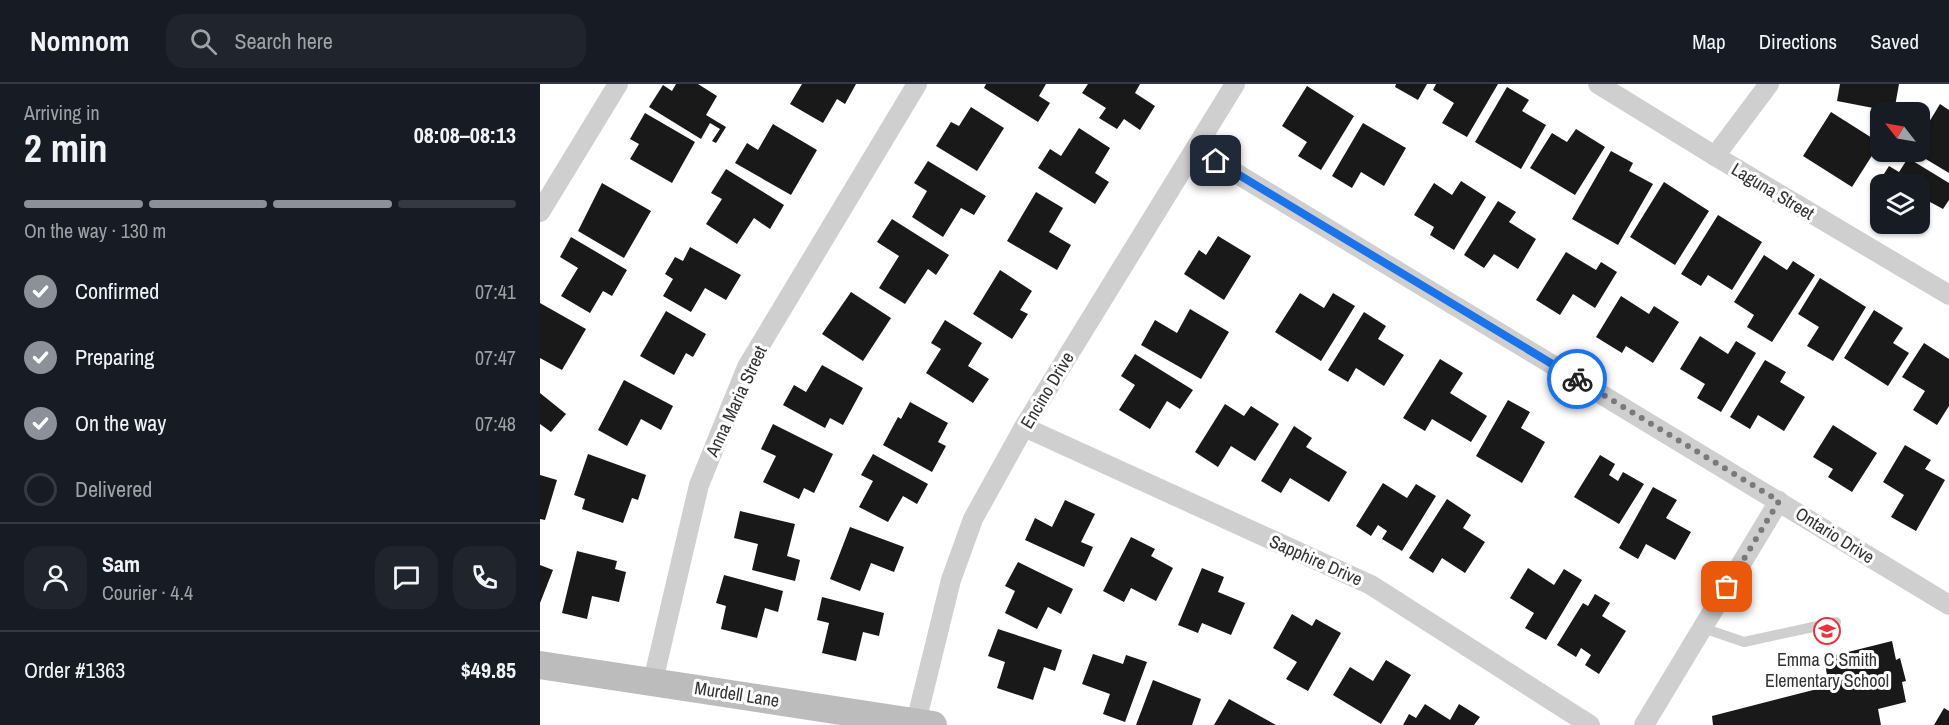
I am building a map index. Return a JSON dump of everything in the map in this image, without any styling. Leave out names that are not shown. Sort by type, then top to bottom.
[{"type":"street","points":[[540,212],[618,84]]},
{"type":"street","name":"Anna Maria Street","points":[[653,681],[699,484],[747,367],[917,84]]},
{"type":"street","name":"Encino Drive","points":[[925,723],[951,580],[973,519],[1024,427],[1235,84]]},
{"type":"street","name":"Laguna Street","points":[[1598,84],[1949,295]]},
{"type":"street","points":[[1715,156],[1769,84]]},
{"type":"street","name":"Ontario Drive","points":[[1196,149],[1949,605]]},
{"type":"street","name":"Sapphire Drive","points":[[1024,427],[1371,585],[1590,725]]},
{"type":"street","points":[[1644,725],[1779,501]]},
{"type":"street","name":"Murdell Lane","points":[[540,665],[925,723]]},
{"type":"lane","points":[[1702,628],[1744,642],[1836,622]]},
{"type":"building","points":[[676,84],[698,84],[717,96],[706,115],[726,127],[716,143],[712,141],[720,129],[710,123],[701,139],[649,107],[663,85],[672,91]]},
{"type":"building","points":[[802,84],[856,84],[845,104],[837,99],[823,123],[790,104]]},
{"type":"building","points":[[986,84],[1046,84],[1039,96],[1050,103],[1038,122],[984,88]]},
{"type":"building","points":[[1088,84],[1140,84],[1135,93],[1155,106],[1140,130],[1124,119],[1117,129],[1099,118],[1106,108],[1082,93]]},
{"type":"building","points":[[1396,84],[1427,84],[1418,100],[1395,87]]},
{"type":"building","points":[[1436,84],[1498,84],[1467,137],[1442,123],[1454,103],[1433,90]]},
{"type":"building","points":[[1840,84],[1899,84],[1896,102],[1870,102],[1870,107],[1837,101]]},
{"type":"building","points":[[1307,86],[1354,116],[1321,170],[1298,156],[1307,142],[1282,126]]},
{"type":"building","points":[[1507,87],[1529,100],[1522,111],[1546,125],[1521,169],[1475,142]]},
{"type":"building","points":[[1940,104],[1949,110],[1949,173],[1930,162],[1930,120]]},
{"type":"building","points":[[971,107],[1004,128],[977,171],[936,146],[951,122],[959,126]]},
{"type":"building","points":[[1831,112],[1870,137],[1870,159],[1852,187],[1803,156]]},
{"type":"building","points":[[645,113],[695,142],[672,183],[630,159],[639,144],[630,139]]},
{"type":"building","points":[[1363,123],[1406,148],[1384,186],[1361,172],[1352,188],[1332,176]]},
{"type":"building","points":[[773,124],[817,150],[791,195],[735,163],[747,143],[758,150]]},
{"type":"building","points":[[1079,128],[1110,148],[1095,173],[1109,182],[1095,204],[1038,168],[1050,149],[1061,156]]},
{"type":"building","points":[[1576,129],[1605,147],[1575,195],[1530,168],[1552,133],[1567,142]]},
{"type":"building","points":[[1611,151],[1633,163],[1629,171],[1653,184],[1618,245],[1572,219]]},
{"type":"building","points":[[928,161],[986,196],[974,215],[961,208],[943,237],[912,217],[927,191],[914,183]]},
{"type":"building","points":[[1905,162],[1915,162],[1949,183],[1949,200],[1943,209],[1930,202],[1930,174],[1884,174],[1889,166],[1899,172]]},
{"type":"building","points":[[726,169],[784,205],[770,229],[754,218],[737,244],[706,224],[722,199],[711,193]]},
{"type":"building","points":[[1461,181],[1486,197],[1454,250],[1430,235],[1434,227],[1414,215],[1434,183],[1452,195]]},
{"type":"building","points":[[1664,182],[1709,211],[1675,265],[1630,237]]},
{"type":"building","points":[[602,183],[651,211],[624,258],[578,231]]},
{"type":"building","points":[[1036,192],[1063,208],[1049,232],[1071,245],[1057,270],[1007,241]]},
{"type":"building","points":[[1498,201],[1516,212],[1509,222],[1536,239],[1518,269],[1494,254],[1484,268],[1464,255]]},
{"type":"building","points":[[1718,215],[1762,242],[1732,290],[1708,275],[1701,286],[1681,274]]},
{"type":"building","points":[[892,219],[949,255],[936,275],[928,269],[905,304],[879,288],[899,256],[877,242]]},
{"type":"building","points":[[1218,236],[1251,256],[1224,300],[1184,274],[1199,250],[1206,255]]},
{"type":"building","points":[[571,237],[627,270],[612,296],[603,291],[590,313],[561,296],[578,268],[560,257]]},
{"type":"building","points":[[690,247],[741,275],[726,300],[705,288],[691,312],[663,296],[673,279],[665,274],[675,257],[683,261]]},
{"type":"building","points":[[1566,252],[1596,270],[1601,262],[1617,272],[1595,308],[1573,294],[1560,315],[1536,300]]},
{"type":"building","points":[[1764,255],[1787,270],[1793,261],[1815,275],[1772,342],[1747,327],[1754,315],[1734,302]]},
{"type":"building","points":[[1000,270],[1032,291],[1020,310],[1028,314],[1012,339],[973,314]]},
{"type":"building","points":[[1820,278],[1866,307],[1833,361],[1807,346],[1819,327],[1798,314]]},
{"type":"building","points":[[851,292],[891,318],[863,361],[822,334]]},
{"type":"building","points":[[1300,293],[1324,308],[1333,293],[1355,306],[1321,361],[1275,332]]},
{"type":"building","points":[[1621,296],[1649,314],[1654,306],[1679,322],[1653,363],[1626,346],[1622,353],[1596,337]]},
{"type":"building","points":[[540,303],[586,329],[562,370],[540,358]]},
{"type":"building","points":[[1190,309],[1229,332],[1201,379],[1141,345],[1155,320],[1177,333]]},
{"type":"building","points":[[1874,310],[1903,328],[1893,343],[1909,353],[1888,386],[1844,358]]},
{"type":"building","points":[[666,311],[706,334],[693,357],[686,353],[674,375],[640,356]]},
{"type":"building","points":[[1364,312],[1386,326],[1378,339],[1404,355],[1384,386],[1356,368],[1348,382],[1328,370]]},
{"type":"building","points":[[945,320],[982,343],[968,366],[989,379],[973,403],[926,373],[941,349],[931,343]]},
{"type":"building","points":[[1700,336],[1728,354],[1736,341],[1756,353],[1721,412],[1697,398],[1705,384],[1680,369]]},
{"type":"building","points":[[1924,343],[1949,359],[1949,406],[1937,425],[1913,410],[1925,391],[1902,377]]},
{"type":"building","points":[[1135,354],[1193,390],[1180,409],[1167,401],[1150,429],[1119,410],[1135,385],[1121,376]]},
{"type":"building","points":[[1440,359],[1463,373],[1450,393],[1487,416],[1471,442],[1432,419],[1425,431],[1403,418]]},
{"type":"building","points":[[1765,360],[1786,372],[1780,382],[1805,397],[1784,431],[1758,415],[1750,429],[1730,417]]},
{"type":"building","points":[[822,365],[863,388],[843,425],[830,418],[825,428],[783,405],[794,385],[806,392]]},
{"type":"building","points":[[624,380],[673,406],[661,430],[641,419],[627,446],[598,430]]},
{"type":"building","points":[[540,393],[566,414],[551,432],[540,424]]},
{"type":"building","points":[[1508,400],[1530,412],[1521,428],[1545,442],[1522,483],[1476,456]]},
{"type":"building","points":[[910,402],[948,423],[938,442],[946,446],[932,472],[883,445],[898,417],[901,419]]},
{"type":"building","points":[[1225,404],[1244,416],[1251,406],[1279,424],[1255,461],[1231,446],[1218,467],[1195,452]]},
{"type":"building","points":[[773,424],[833,454],[814,493],[804,488],[799,499],[763,482],[776,456],[761,449]]},
{"type":"building","points":[[1833,425],[1877,453],[1852,492],[1828,477],[1833,469],[1813,457]]},
{"type":"building","points":[[1294,426],[1312,438],[1306,447],[1347,472],[1329,502],[1290,478],[1281,493],[1261,481]]},
{"type":"building","points":[[1905,445],[1931,460],[1925,469],[1945,480],[1916,531],[1891,517],[1904,495],[1883,482]]},
{"type":"building","points":[[588,454],[646,475],[638,500],[632,498],[623,523],[582,509],[585,499],[574,495]]},
{"type":"building","points":[[873,454],[928,484],[917,504],[903,496],[888,522],[859,507],[873,481],[861,475]]},
{"type":"building","points":[[1600,455],[1615,464],[1609,475],[1618,481],[1623,472],[1644,484],[1619,524],[1574,497]]},
{"type":"building","points":[[540,475],[557,480],[545,520],[540,519]]},
{"type":"building","points":[[1383,483],[1407,498],[1416,484],[1436,496],[1402,551],[1382,539],[1387,531],[1378,525],[1371,536],[1356,526]]},
{"type":"building","points":[[1653,487],[1677,500],[1666,518],[1691,532],[1675,560],[1646,544],[1638,559],[1619,548]]},
{"type":"building","points":[[1447,499],[1471,515],[1463,528],[1485,542],[1465,573],[1442,558],[1433,573],[1409,558]]},
{"type":"building","points":[[1065,500],[1095,514],[1081,542],[1093,547],[1084,567],[1025,540],[1035,518],[1052,527]]},
{"type":"building","points":[[740,511],[795,524],[787,556],[800,560],[795,581],[752,570],[758,544],[734,538]]},
{"type":"building","points":[[850,527],[904,547],[894,572],[871,563],[860,591],[830,579]]},
{"type":"building","points":[[1131,537],[1155,549],[1151,556],[1173,568],[1156,601],[1131,588],[1124,602],[1103,591]]},
{"type":"building","points":[[577,551],[617,561],[615,569],[626,572],[619,602],[592,596],[587,619],[562,613]]},
{"type":"building","points":[[1018,562],[1073,589],[1061,614],[1048,607],[1037,629],[1005,613],[1015,591],[1005,586]]},
{"type":"building","points":[[540,565],[553,570],[540,603]]},
{"type":"building","points":[[1202,568],[1224,577],[1218,592],[1245,603],[1231,635],[1202,623],[1198,633],[1178,625]]},
{"type":"building","points":[[1528,568],[1554,585],[1564,569],[1582,580],[1546,640],[1525,628],[1534,613],[1510,598]]},
{"type":"building","points":[[724,575],[783,591],[778,612],[765,608],[757,638],[721,629],[726,606],[716,603]]},
{"type":"building","points":[[1595,594],[1610,603],[1602,616],[1626,631],[1599,674],[1585,665],[1591,655],[1581,648],[1576,657],[1557,645],[1583,603],[1588,606]]},
{"type":"building","points":[[822,597],[884,613],[879,636],[863,632],[856,661],[822,653],[829,623],[817,620]]},
{"type":"building","points":[[1292,614],[1312,626],[1316,619],[1341,633],[1308,691],[1286,679],[1297,662],[1273,648]]},
{"type":"building","points":[[998,629],[1062,650],[1055,671],[1044,667],[1033,700],[997,688],[1005,662],[988,656]]},
{"type":"building","points":[[1892,641],[1896,660],[1900,658],[1906,681],[1902,682],[1906,702],[1878,709],[1881,725],[1713,725],[1712,716],[1829,686],[1824,658]]},
{"type":"building","points":[[1093,654],[1123,664],[1126,655],[1147,662],[1125,722],[1103,714],[1110,694],[1082,684]]},
{"type":"building","points":[[1386,660],[1411,675],[1381,724],[1333,695],[1350,667],[1373,681]]},
{"type":"building","points":[[1153,680],[1201,699],[1192,725],[1136,725]]},
{"type":"building","points":[[1229,699],[1276,725],[1214,725]]},
{"type":"building","points":[[1425,704],[1450,720],[1459,704],[1480,717],[1474,725],[1403,725],[1409,714],[1416,718]]},
{"type":"building","points":[[1944,708],[1949,711],[1949,725],[1934,725]]},
{"type":"way so far","points":[[1577,379],[1779,501],[1727,587]]},
{"type":"place","name":"Emma C Smith Elementary School","points":[[1827,631]]},
{"type":"route","points":[[1216,161],[1577,379]]}]
